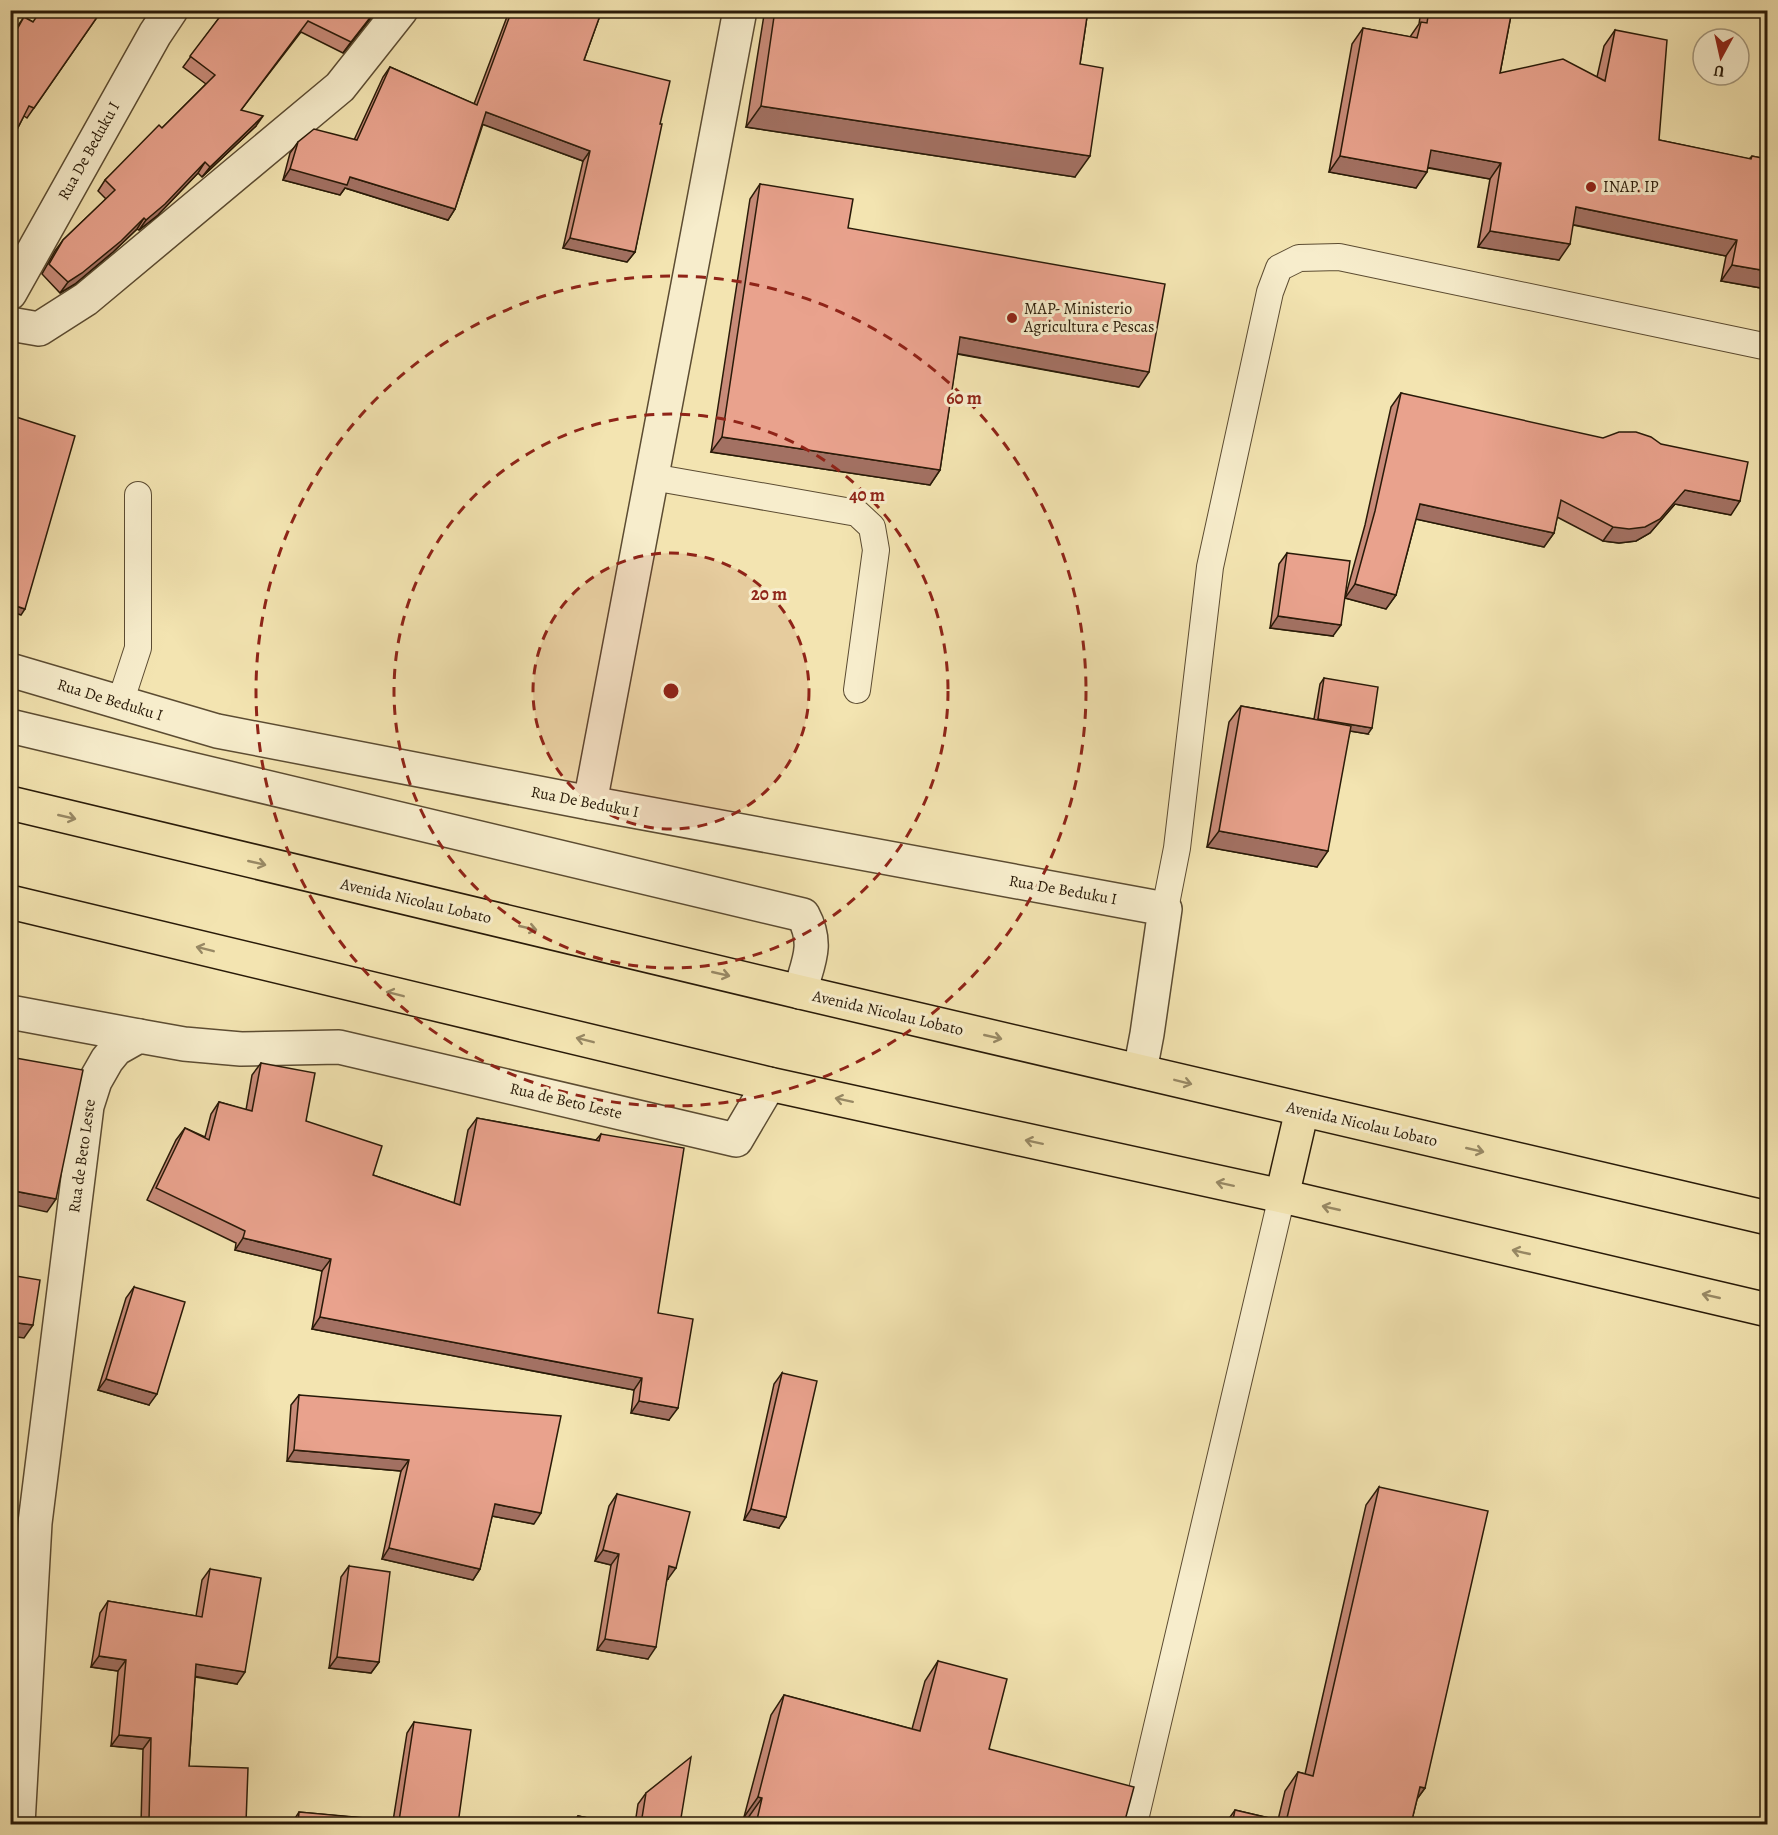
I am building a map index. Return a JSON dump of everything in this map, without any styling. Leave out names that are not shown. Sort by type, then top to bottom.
[{"type":"main road","name":"Avenida Nicolau Lobato","points":[[10,803],[800,993],[1767,1218]]},
{"type":"main road","points":[[10,902],[769,1084],[1282,1196],[1767,1310]]},
{"type":"main road","points":[[1282,1196],[1302,1110]]},
{"type":"street","name":"Rua De Beduku I","points":[[10,293],[155,33],[171,10]]},
{"type":"street","points":[[10,324],[39,329],[86,299],[340,87],[401,10]]},
{"type":"street","points":[[590,803],[740,10]]},
{"type":"street","name":"Rua De Beduku I","points":[[10,670],[217,731],[590,803],[1165,909]]},
{"type":"street","points":[[10,726],[803,915],[811,930],[813,945],[800,993]]},
{"type":"street","points":[[1140,1071],[1165,909]]},
{"type":"street","points":[[10,1012],[140,1036]]},
{"type":"street","name":"Rua de Beto Leste","points":[[18,1824],[35,1523],[87,1106],[95,1081],[116,1049],[140,1036],[184,1044],[241,1049],[339,1047],[736,1140],[769,1084]]},
{"type":"lane","points":[[1165,909],[1177,848],[1210,567],[1270,292],[1279,268],[1299,258],[1339,257],[1767,347]]},
{"type":"lane","points":[[652,477],[857,513],[872,527],[876,550],[857,690]]},
{"type":"lane","points":[[120,703],[138,648],[138,495]]},
{"type":"lane","points":[[1134,1824],[1282,1196]]},
{"type":"building","points":[[41,10],[102,10],[34,108],[29,106],[10,143],[10,42],[24,17],[33,22]]},
{"type":"building","points":[[225,10],[376,10],[351,42],[308,21],[241,110],[263,116],[210,167],[205,162],[165,204],[146,220],[144,218],[121,241],[68,282],[49,264],[63,240],[115,190],[105,180],[159,125],[162,128],[215,75],[190,56]]},
{"type":"building","points":[[512,10],[602,10],[584,60],[670,81],[635,252],[570,238],[590,151],[486,112],[455,209],[350,177],[347,185],[290,169],[298,142],[314,129],[357,140],[390,67],[477,105]]},
{"type":"building","points":[[775,10],[1088,10],[1080,64],[1103,68],[1090,156],[761,106]]},
{"type":"building","points":[[1429,10],[1512,10],[1500,73],[1563,59],[1605,81],[1615,30],[1667,40],[1659,140],[1751,159],[1752,156],[1767,159],[1767,271],[1732,265],[1737,240],[1576,207],[1570,244],[1490,231],[1501,163],[1431,150],[1427,172],[1340,156],[1363,28],[1417,38],[1421,22],[1427,23]]},
{"type":"building","points":[[760,184],[853,199],[848,228],[1165,284],[1149,372],[960,337],[940,470],[722,437]]},
{"type":"building","points":[[1401,393],[1603,438],[1619,432],[1636,432],[1651,437],[1661,444],[1748,462],[1740,501],[1685,490],[1660,519],[1645,527],[1629,529],[1613,527],[1561,500],[1554,533],[1420,504],[1396,595],[1355,584],[1375,511]]},
{"type":"building","points":[[10,415],[75,436],[25,609],[10,604]]},
{"type":"building","points":[[1287,553],[1350,561],[1341,625],[1278,616]]},
{"type":"building","points":[[1324,678],[1378,687],[1372,728],[1318,719]]},
{"type":"building","points":[[1241,706],[1351,726],[1328,851],[1219,831]]},
{"type":"building","points":[[10,1057],[83,1070],[56,1199],[14,1191],[10,1213]]},
{"type":"building","points":[[261,1063],[315,1073],[306,1121],[382,1146],[373,1175],[460,1205],[477,1118],[599,1141],[601,1134],[684,1148],[658,1313],[693,1319],[678,1408],[639,1401],[642,1378],[320,1317],[331,1259],[243,1238],[245,1231],[156,1188],[185,1128],[209,1140],[219,1102],[252,1111]]},
{"type":"building","points":[[10,1275],[40,1280],[33,1325],[10,1322]]},
{"type":"building","points":[[134,1287],[185,1302],[157,1394],[106,1379]]},
{"type":"building","points":[[782,1373],[817,1381],[786,1517],[751,1509]]},
{"type":"building","points":[[299,1395],[561,1416],[541,1513],[495,1504],[480,1569],[389,1548],[409,1460],[294,1450]]},
{"type":"building","points":[[1379,1487],[1488,1511],[1425,1788],[1420,1787],[1411,1824],[1232,1824],[1235,1810],[1286,1822],[1298,1772],[1313,1776]]},
{"type":"building","points":[[617,1494],[690,1512],[676,1568],[669,1566],[656,1647],[605,1639],[619,1554],[603,1550]]},
{"type":"building","points":[[349,1566],[390,1572],[379,1662],[337,1657]]},
{"type":"building","points":[[210,1569],[261,1578],[245,1672],[196,1664],[189,1766],[248,1768],[246,1823],[149,1820],[151,1738],[119,1735],[126,1660],[99,1656],[108,1601],[202,1617]]},
{"type":"building","points":[[938,1661],[1007,1679],[989,1749],[1134,1787],[1124,1824],[756,1824],[762,1798],[758,1797],[784,1695],[920,1731]]},
{"type":"building","points":[[414,1722],[471,1730],[458,1824],[298,1824],[299,1812],[399,1821]]},
{"type":"building","points":[[691,1757],[680,1824],[641,1824],[646,1793]]},
{"type":"building","points":[[578,1816],[618,1824],[576,1824]]},
{"type":"place","name":"INAP. IP","points":[[1591,187]]},
{"type":"place","name":"MAP- Ministerio Agricultura e Pescas","points":[[1012,318]]}]
